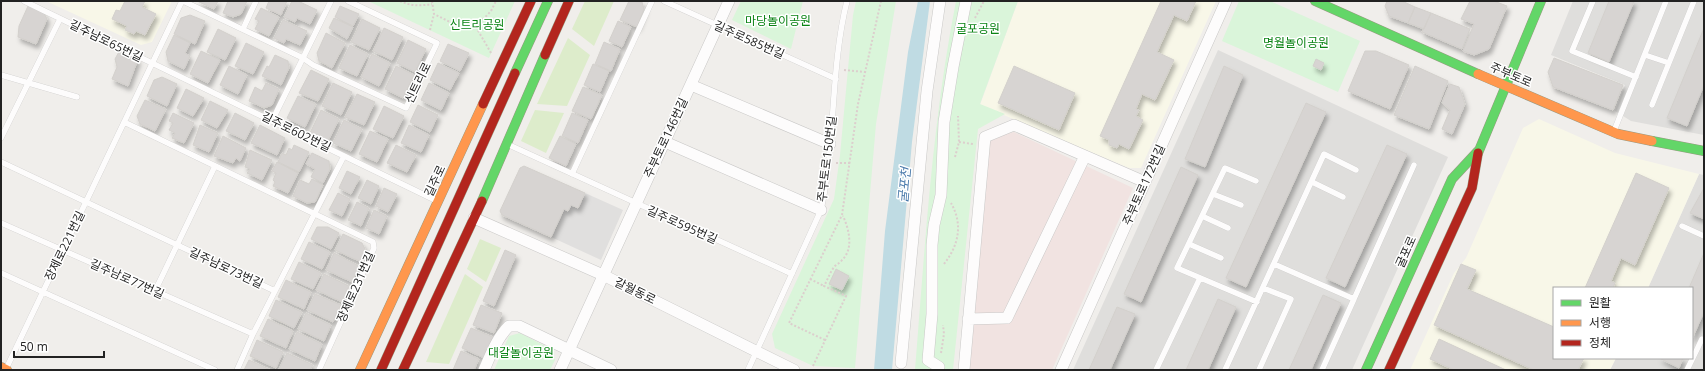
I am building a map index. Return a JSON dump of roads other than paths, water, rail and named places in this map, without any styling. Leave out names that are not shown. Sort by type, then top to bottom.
[{"type":"main road","name":"길주로","points":[[360,370],[531,1]]},
{"type":"main road","points":[[381,370],[548,1]]},
{"type":"main road","points":[[403,370],[474,218],[569,1]]},
{"type":"main road","name":"주부토로","points":[[1315,1],[1505,86],[1614,132],[1704,151]]},
{"type":"main road","name":"굴포로","points":[[1389,370],[1472,188],[1478,151],[1541,1]]},
{"type":"main road","name":"굴포로","points":[[1366,370],[1452,179],[1478,151]]},
{"type":"street","name":"주부토로146번길","points":[[560,370],[730,1]]},
{"type":"street","points":[[901,364],[927,91],[940,1]]},
{"type":"street","points":[[939,367],[928,360],[932,309],[932,245],[934,225],[941,195],[944,122],[953,95],[966,1]]},
{"type":"street","name":"주부토로172번길","points":[[1061,370],[1226,1]]},
{"type":"street","points":[[691,85],[830,144]]},
{"type":"street","points":[[964,370],[985,137],[1014,125],[1145,182]]},
{"type":"street","points":[[665,142],[821,210]]},
{"type":"street","points":[[968,319],[1007,318],[1085,156]]},
{"type":"street","name":"갈월동로","points":[[474,218],[603,275],[794,370]]},
{"type":"street","points":[[484,370],[498,340],[509,326],[519,326],[611,370]]},
{"type":"lane","name":"길주남로65번길","points":[[24,1],[152,63]]},
{"type":"lane","name":"신트리로","points":[[182,1],[303,58],[312,65],[406,108],[437,43],[348,1]]},
{"type":"lane","name":"장제로221번길","points":[[5,369],[182,1]]},
{"type":"lane","points":[[243,29],[256,1]]},
{"type":"lane","points":[[272,121],[331,1]]},
{"type":"lane","points":[[572,174],[652,1]]},
{"type":"lane","name":"길주로585번길","points":[[664,1],[718,27],[836,79]]},
{"type":"lane","name":"주부토로150번길","points":[[748,370],[821,210],[826,188],[837,70],[847,1]]},
{"type":"lane","points":[[1593,1],[1572,51],[1636,77]]},
{"type":"lane","points":[[1614,132],[1666,1]]},
{"type":"lane","points":[[1652,105],[1694,1]]},
{"type":"lane","name":"길주남로65번길","points":[[1,138],[60,19]]},
{"type":"lane","points":[[1645,55],[1669,63]]},
{"type":"lane","name":"길주로602번길","points":[[152,63],[439,202]]},
{"type":"lane","points":[[1,75],[77,97]]},
{"type":"lane","points":[[124,122],[215,166]]},
{"type":"lane","name":"길주로595번길","points":[[507,144],[792,274]]},
{"type":"lane","points":[[1226,370],[1324,154],[1356,170]]},
{"type":"lane","points":[[237,370],[253,334],[344,156]]},
{"type":"lane","name":"길주남로73번길","points":[[1,162],[275,291]]},
{"type":"lane","name":"장제로231번길","points":[[215,166],[373,242],[374,248],[319,370]]},
{"type":"lane","name":"길주남로73번길","points":[[177,245],[215,166]]},
{"type":"lane","points":[[1322,370],[1414,166]]},
{"type":"lane","points":[[1256,181],[1225,168],[1177,268],[1256,302]]},
{"type":"lane","points":[[1312,182],[1343,197]]},
{"type":"lane","points":[[1213,194],[1241,205]]},
{"type":"lane","points":[[1202,216],[1228,228]]},
{"type":"lane","name":"길주남로77번길","points":[[1,223],[253,334]]},
{"type":"lane","points":[[1682,226],[1704,236]]},
{"type":"lane","points":[[1189,244],[1221,258]]},
{"type":"lane","points":[[155,291],[177,245]]},
{"type":"lane","points":[[1274,264],[1354,299]]},
{"type":"lane","points":[[1,273],[215,370]]},
{"type":"lane","points":[[1156,370],[1200,278]]},
{"type":"lane","points":[[1259,370],[1291,300],[1263,288]]},
{"type":"lane","points":[[1688,370],[1703,338]]},
{"type":"water","name":"굴포천","points":[[918,1],[930,1],[912,142],[892,370],[874,370],[885,231],[908,52]]},
{"type":"park label","name":"마당놀이공원","points":[[778,21]]},
{"type":"park label","name":"신트리공원","points":[[477,25]]},
{"type":"park label","name":"굴포공원","points":[[978,29]]},
{"type":"park label","name":"명월놀이공원","points":[[1296,43]]},
{"type":"park label","name":"대갈놀이공원","points":[[521,353]]}]
